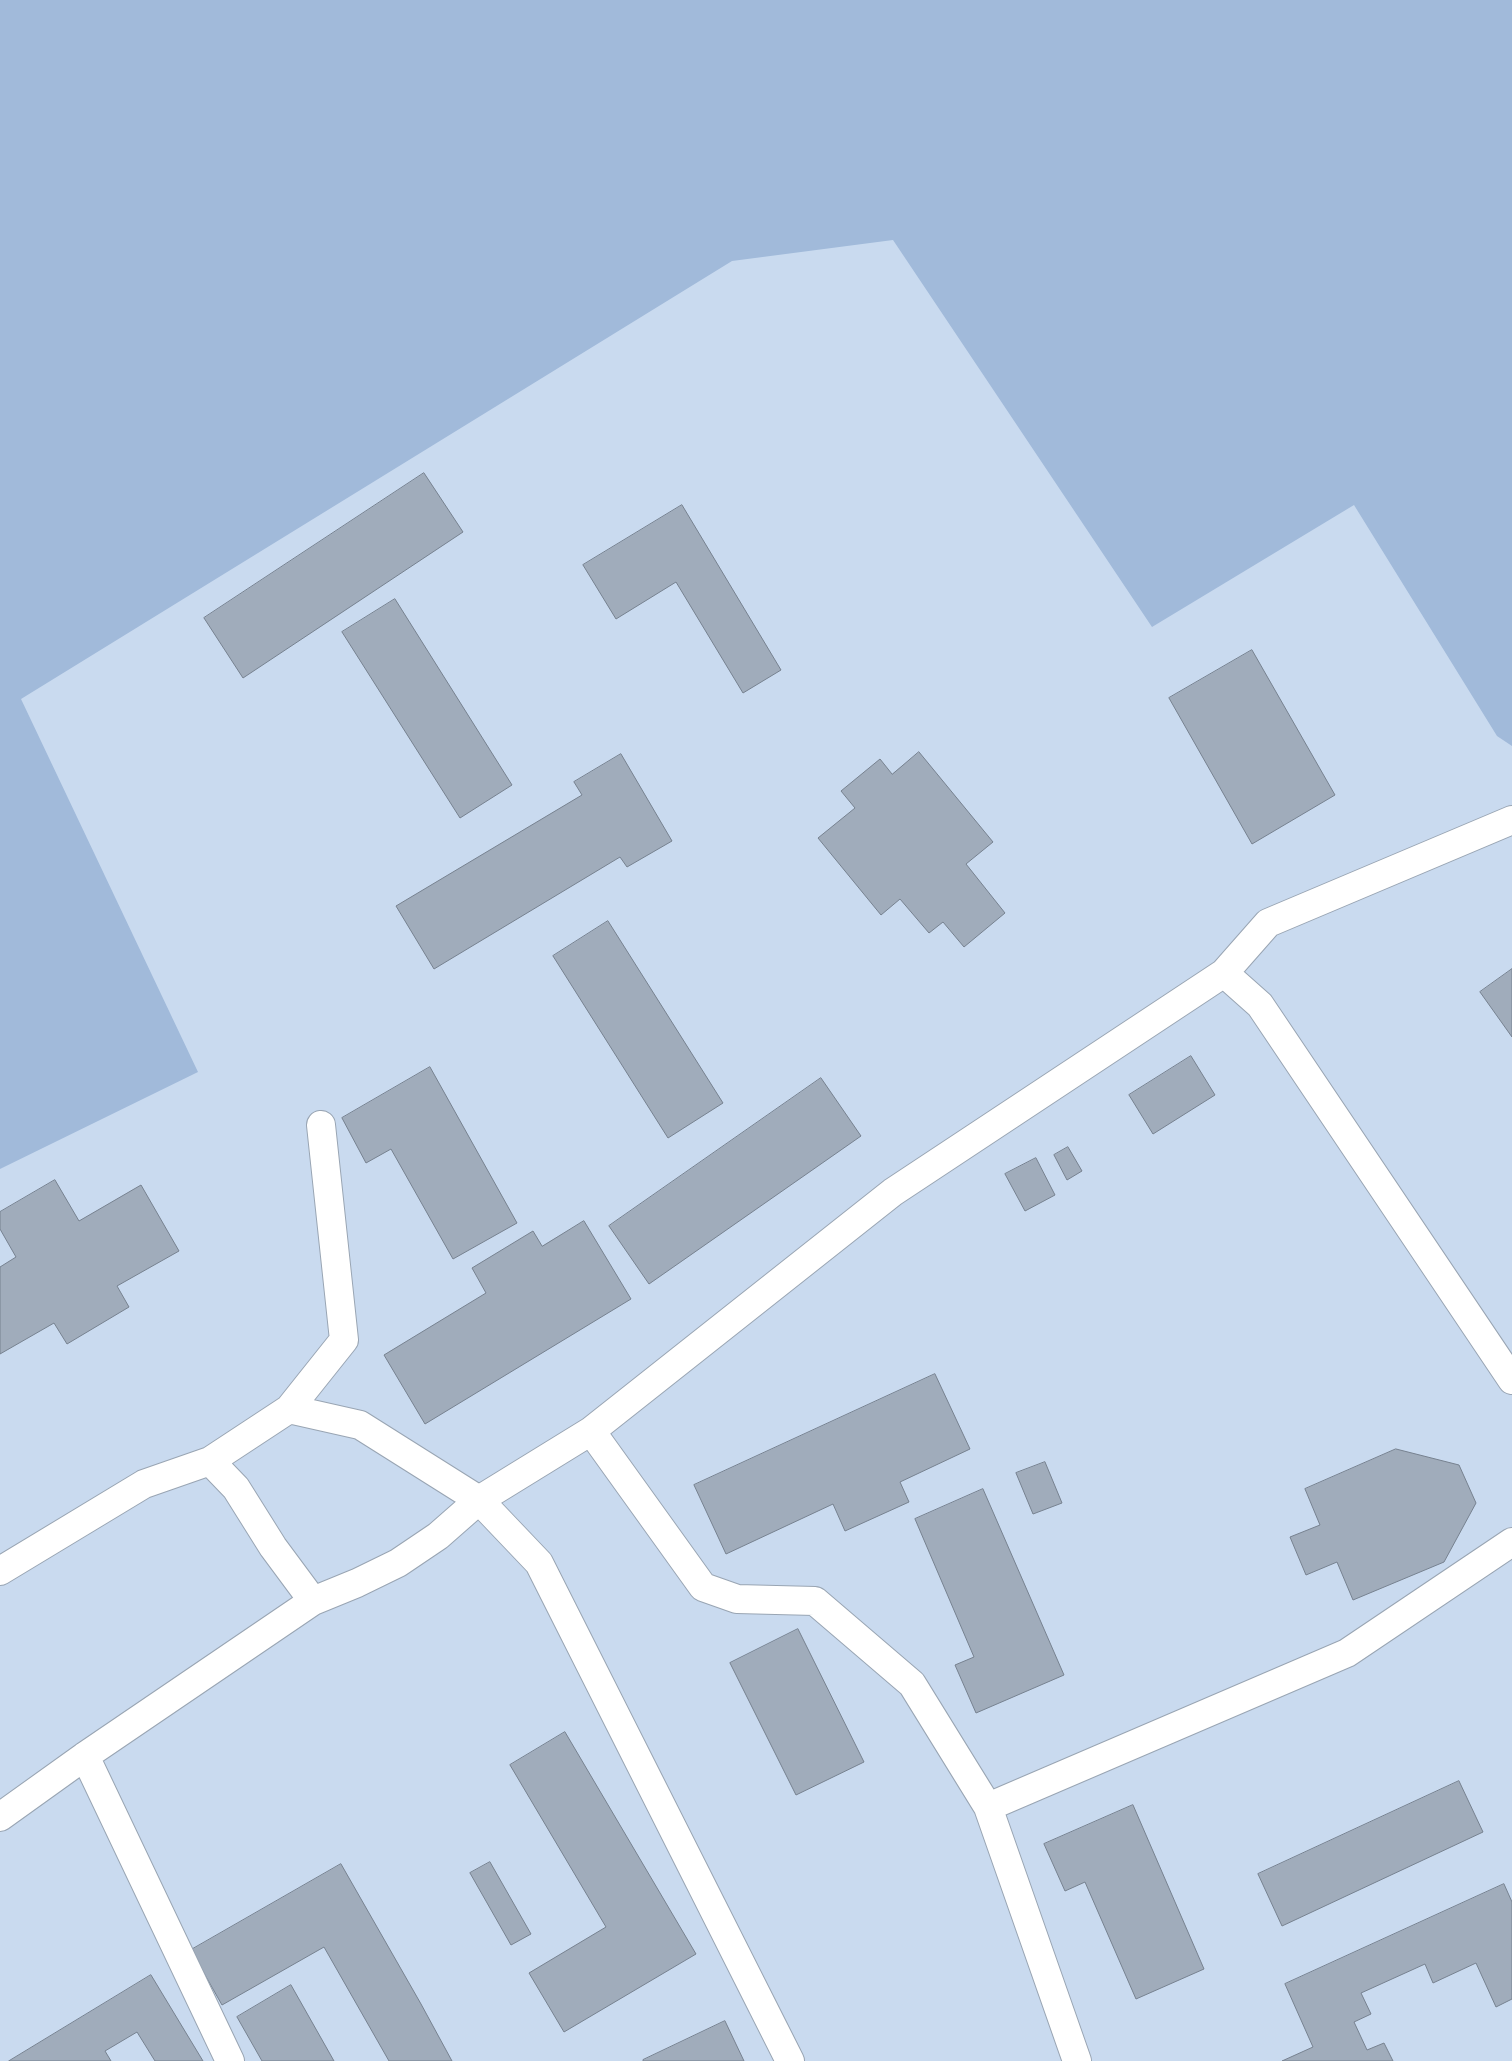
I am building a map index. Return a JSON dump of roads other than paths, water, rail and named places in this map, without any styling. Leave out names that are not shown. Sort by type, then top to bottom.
[{"type":"street","points":[[0,1817],[312,1601],[358,1584],[398,1563],[438,1536],[479,1500],[591,1432],[893,1192],[1224,973],[1268,923],[1512,820]]},
{"type":"street","points":[[1224,973],[1260,1005],[1512,1380]]},
{"type":"street","points":[[0,1571],[144,1484],[210,1462],[289,1409],[344,1340],[322,1125]]},
{"type":"street","points":[[289,1409],[360,1424],[479,1500],[539,1563],[790,2061]]},
{"type":"street","points":[[591,1432],[703,1587],[737,1599],[815,1601],[912,1684],[988,1807],[1077,2061]]},
{"type":"street","points":[[210,1462],[236,1488],[273,1547],[312,1601]]},
{"type":"street","points":[[988,1807],[1347,1653],[1512,1542]]},
{"type":"street","points":[[86,1756],[230,2061]]}]
